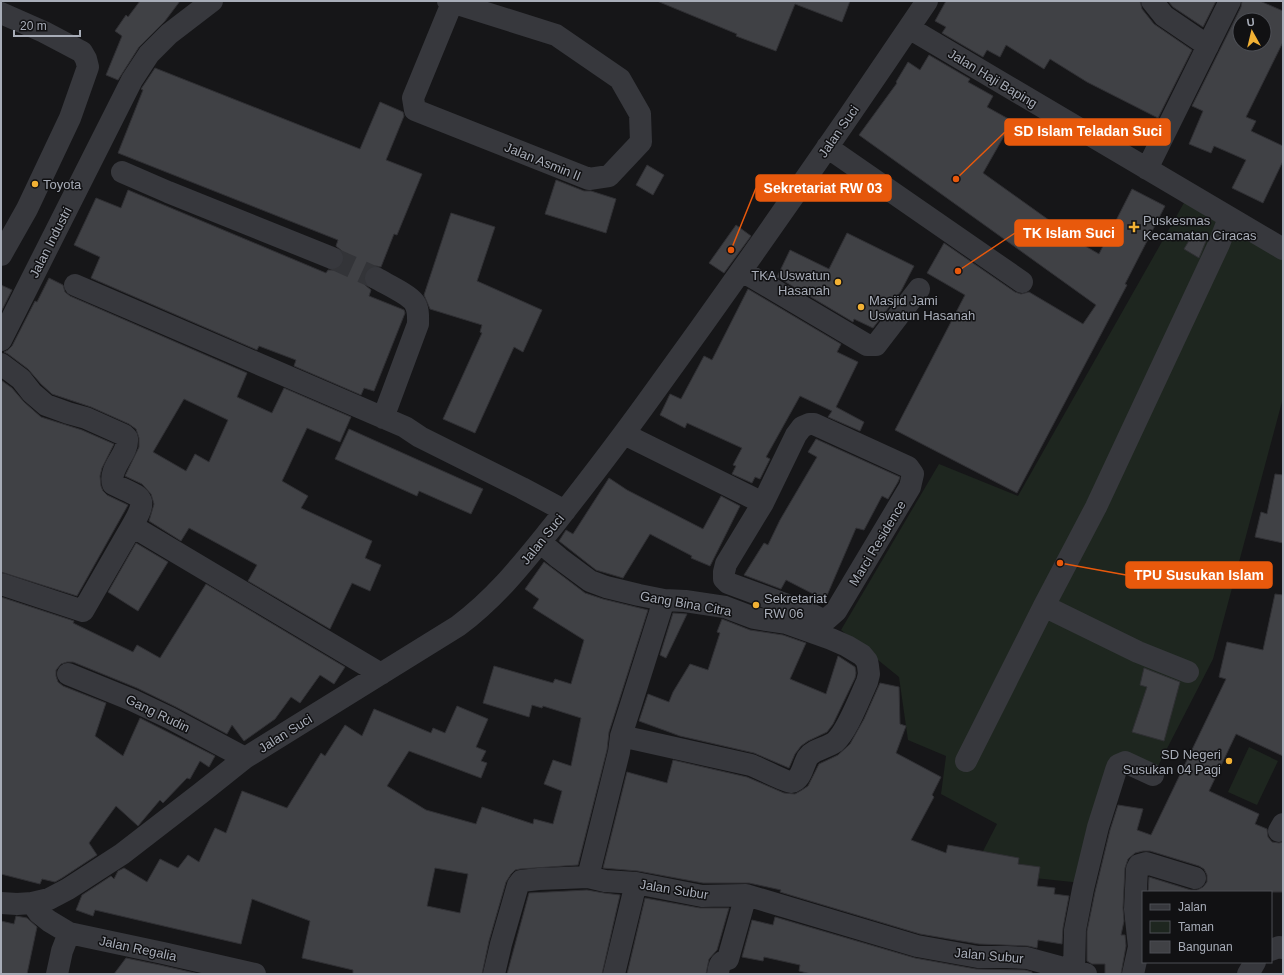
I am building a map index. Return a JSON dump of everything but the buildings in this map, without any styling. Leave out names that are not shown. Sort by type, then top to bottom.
[{"type":"street","name":"Jalan Industri","points":[[1,340],[132,80],[149,54],[169,34],[212,1]]},
{"type":"street","name":"Jalan Suci","points":[[1,903],[32,903],[49,899],[68,889],[122,854],[245,758],[458,626],[497,593],[565,511],[624,434],[742,271],[927,1]]},
{"type":"street","points":[[1152,1],[1164,16],[1208,46]]},
{"type":"street","points":[[1147,169],[1230,1]]},
{"type":"street","name":"Jalan Asmin II","points":[[450,2],[556,35],[620,79],[640,114],[641,142],[609,176],[589,179],[415,110],[413,98],[450,2]]},
{"type":"street","points":[[1,255],[26,209],[70,118],[88,67],[82,52],[6,10]]},
{"type":"street","name":"Jalan Haji Baping","points":[[909,28],[1283,249]]},
{"type":"street","points":[[827,147],[1022,282]]},
{"type":"street","points":[[122,172],[332,258]]},
{"type":"street","points":[[966,761],[1096,507],[1219,244],[1229,218]]},
{"type":"street","points":[[742,271],[867,345],[876,345],[919,289]]},
{"type":"street","points":[[376,278],[409,298],[414,303],[418,313],[418,324],[382,418]]},
{"type":"street","points":[[75,285],[405,427],[420,437],[565,511]]},
{"type":"street","points":[[1,364],[21,379],[32,393],[46,405],[86,418],[124,435],[127,438],[127,445],[112,478],[113,484],[139,496],[142,501],[140,512],[83,611],[1,584]]},
{"type":"street","name":"Marci Residence","points":[[809,424],[814,424],[908,468],[913,474],[910,487],[831,616],[823,620],[809,613],[769,610],[724,579],[726,564],[763,503],[796,435],[802,427],[809,424]]},
{"type":"street","points":[[624,434],[763,503]]},
{"type":"street","points":[[132,526],[381,674]]},
{"type":"street","name":"Gang Bina Citra","points":[[540,542],[590,581],[614,589],[664,600],[685,601],[724,607],[754,618],[769,610],[786,623],[848,646],[862,655],[867,661],[869,674],[867,682],[845,728],[835,742],[808,756],[800,775],[794,780],[787,782],[752,765],[621,736]]},
{"type":"street","points":[[588,877],[619,752],[621,736],[664,600]]},
{"type":"street","points":[[1044,606],[1138,652],[1188,672]]},
{"type":"street","name":"Gang Rudin","points":[[68,674],[132,700],[170,718],[245,758]]},
{"type":"street","points":[[1080,972],[1075,930],[1098,827],[1116,770],[1118,765],[1125,762],[1153,775]]},
{"type":"street","points":[[1133,974],[1139,947],[1136,909],[1137,869],[1139,865],[1146,863],[1196,878]]},
{"type":"street","name":"Jalan Subur","points":[[494,974],[501,944],[518,886],[521,881],[588,877],[605,881],[636,883],[702,896],[746,895],[917,946],[978,957],[1027,958],[1080,972]]},
{"type":"street","points":[[614,974],[636,883]]},
{"type":"street","points":[[718,974],[718,965],[722,961],[728,959],[746,895]]},
{"type":"street","name":"Jalan Regalia","points":[[32,903],[39,913],[69,933],[255,974]]},
{"type":"street","points":[[57,974],[62,951],[69,933]]},
{"type":"street","points":[[1272,950],[1279,947],[1283,948]]},
{"type":"street","points":[[1248,974],[1254,963]]},
{"type":"green space","points":[[1185,201],[1283,255],[1283,398],[1213,659],[1156,770],[1126,756],[1082,883],[1025,877],[1025,865],[981,855],[997,824],[941,794],[946,756],[908,740],[899,677],[841,630],[939,464],[1018,496]]},
{"type":"green space","points":[[1249,747],[1278,761],[1257,805],[1228,792]]},
{"type":"tunnel","points":[[332,258],[376,278]]},
{"type":"place","name":"SD Islam Teladan Suci","points":[[956,179]]},
{"type":"place","name":"Toyota","points":[[35,184]]},
{"type":"place","name":"Puskesmas Kecamatan Ciracas","points":[[1134,227]]},
{"type":"place","name":"Sekretariat RW 03","points":[[731,250]]},
{"type":"place","name":"TK Islam Suci","points":[[958,271]]},
{"type":"place","name":"TKA Uswatun Hasanah","points":[[838,282]]},
{"type":"place","name":"Masjid Jami Uswatun Hasanah","points":[[861,307]]},
{"type":"place","name":"TPU Susukan Islam","points":[[1060,563]]},
{"type":"place","name":"Sekretariat RW 06","points":[[756,605]]},
{"type":"place","name":"SD Negeri Susukan 04 Pagi","points":[[1229,761]]}]
